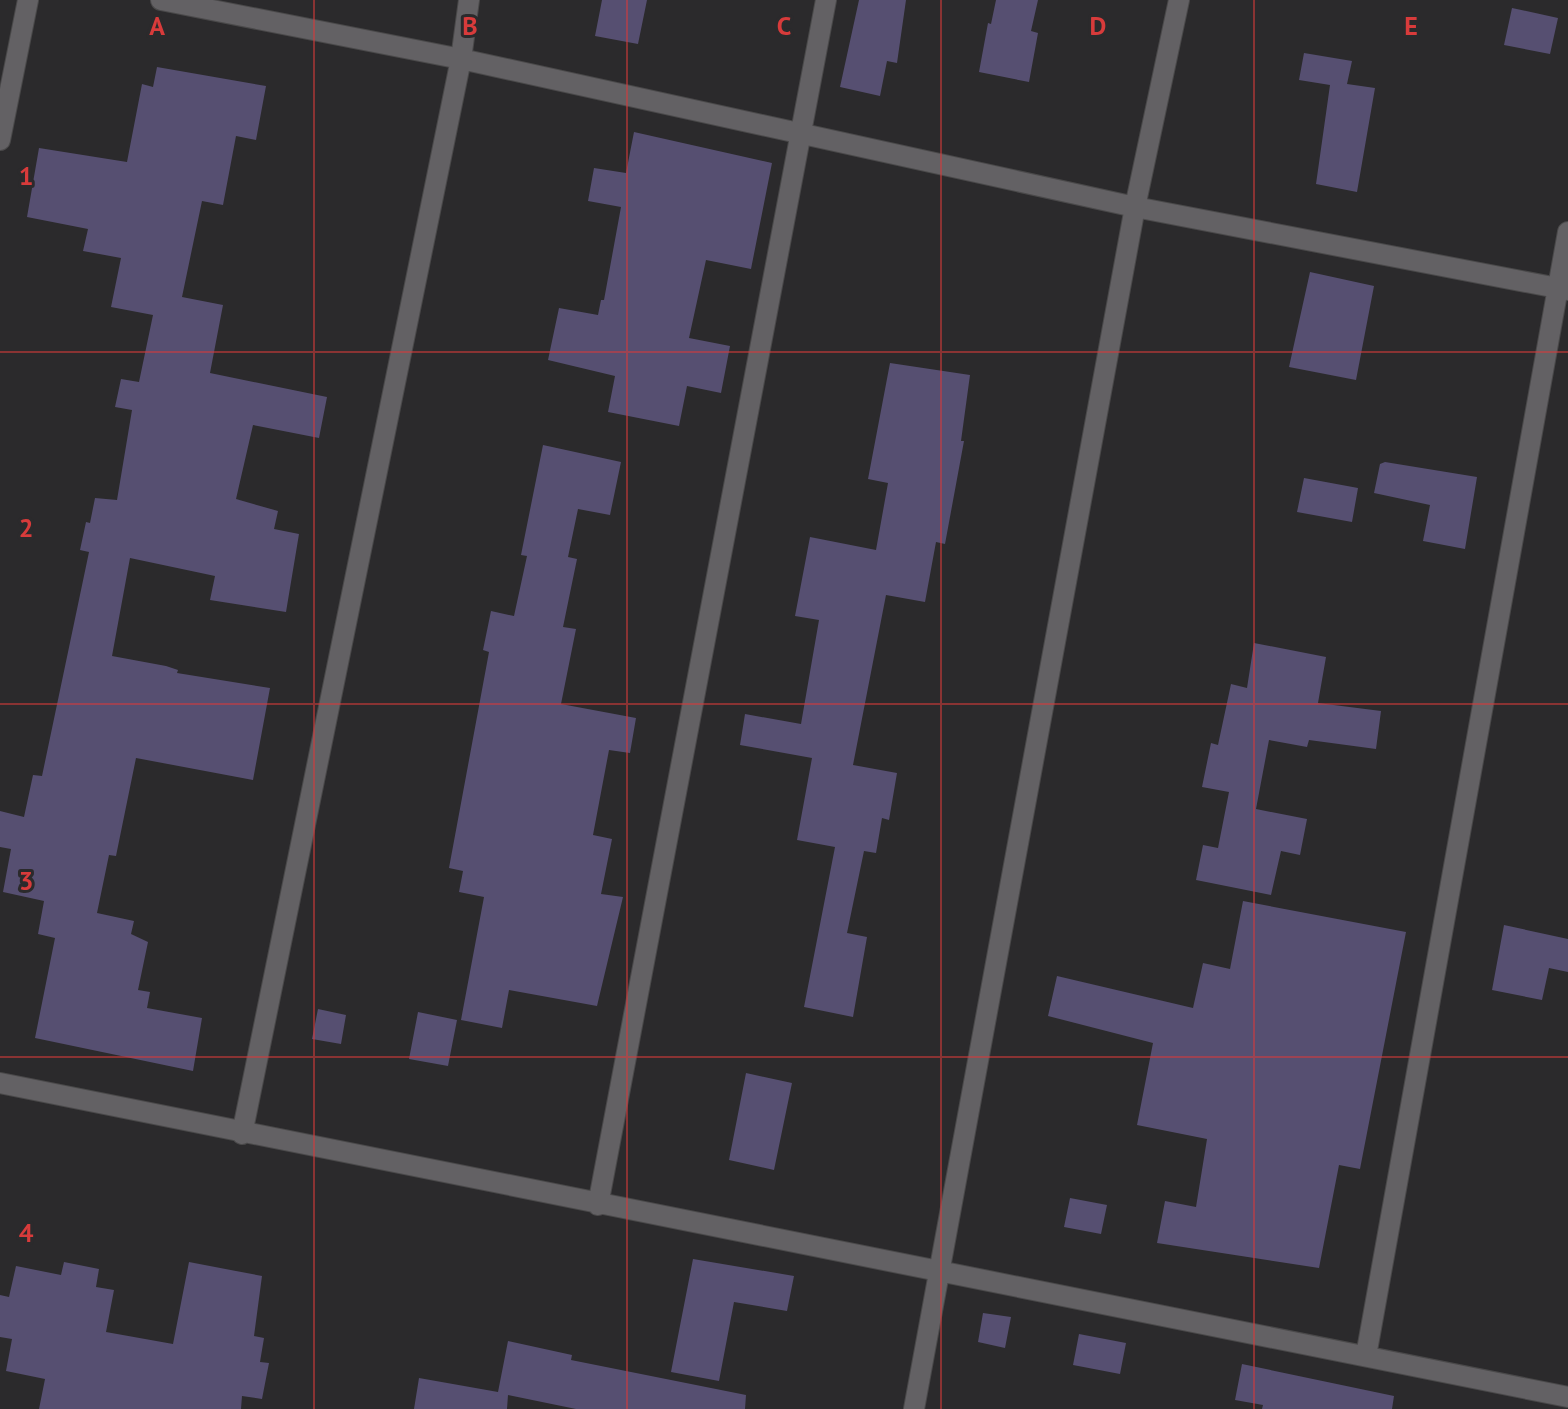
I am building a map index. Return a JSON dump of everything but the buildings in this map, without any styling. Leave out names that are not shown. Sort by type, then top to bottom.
[{"type":"street","points":[[0,140],[28,0]]},
{"type":"street","points":[[161,0],[461,59],[1135,207],[1562,289]]},
{"type":"street","points":[[242,1134],[461,59],[469,0]]},
{"type":"street","points":[[598,1205],[826,0]]},
{"type":"street","points":[[914,1409],[942,1272],[1135,207],[1179,0]]},
{"type":"street","points":[[1366,1356],[1562,289],[1568,232]]},
{"type":"street","points":[[0,1083],[242,1134],[1568,1397]]}]
